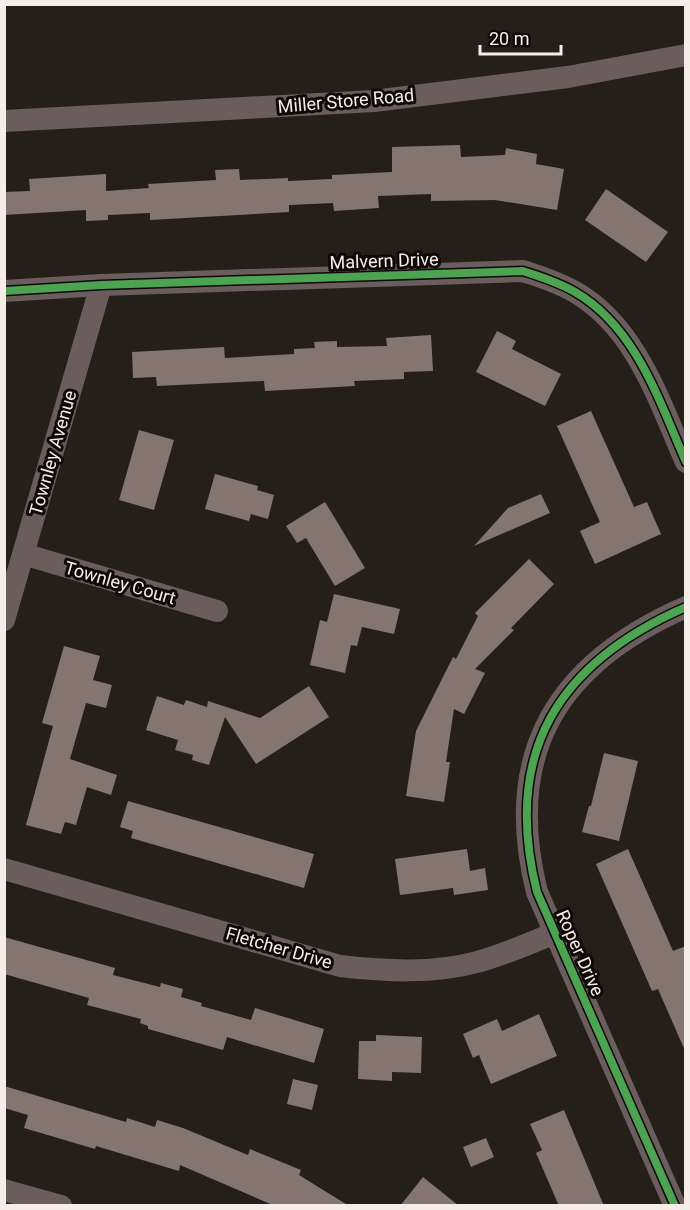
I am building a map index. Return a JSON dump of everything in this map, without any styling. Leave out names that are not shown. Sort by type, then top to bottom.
[{"type":"street","name":"Miller Store Road","points":[[4,121],[374,101],[568,77],[686,55]]},
{"type":"street","name":"Malvern Drive","points":[[4,291],[101,285],[523,271],[576,292],[603,313],[625,337],[651,384],[681,452]]},
{"type":"street","name":"Townley Avenue","points":[[4,620],[101,285]]},
{"type":"street","name":"Townley Court","points":[[23,554],[217,611]]},
{"type":"street","name":"Roper Drive","points":[[675,1206],[537,892],[530,862],[526,821],[527,792],[535,754],[545,726],[559,704],[586,669],[621,642],[657,620],[686,607]]},
{"type":"street","name":"Fletcher Drive","points":[[4,869],[340,966],[381,971],[432,969],[477,962],[555,933]]},
{"type":"street","points":[[4,1190],[61,1206]]},
{"type":"building","points":[[460,145],[461,157],[505,155],[506,148],[537,154],[536,164],[564,169],[557,210],[495,200],[431,201],[431,194],[378,196],[379,208],[334,211],[333,203],[289,205],[289,212],[150,220],[150,213],[108,215],[108,220],[86,221],[86,210],[4,215],[4,192],[30,191],[29,179],[106,174],[106,191],[149,188],[148,184],[216,180],[215,170],[239,169],[240,180],[332,179],[332,175],[392,172],[392,147]]},
{"type":"building","points":[[606,189],[668,232],[646,262],[585,220]]},
{"type":"building","points":[[497,331],[516,341],[512,349],[561,374],[545,406],[476,372]]},
{"type":"building","points":[[431,335],[433,371],[404,372],[404,379],[354,381],[355,386],[265,391],[264,381],[157,386],[156,377],[133,378],[132,352],[224,347],[225,358],[294,354],[294,349],[315,348],[314,342],[337,341],[337,347],[387,346],[386,338]]},
{"type":"building","points":[[591,411],[634,507],[647,502],[661,534],[595,564],[580,531],[600,522],[557,426]]},
{"type":"building","points":[[139,430],[174,440],[154,510],[119,500]]},
{"type":"building","points":[[215,474],[258,486],[257,490],[274,495],[268,519],[251,514],[249,521],[205,509]]},
{"type":"building","points":[[541,494],[550,513],[474,546],[508,508]]},
{"type":"building","points":[[325,502],[365,568],[335,586],[306,538],[297,543],[286,526]]},
{"type":"building","points":[[529,559],[554,584],[511,628],[514,630],[475,669],[485,673],[464,714],[454,709],[446,762],[450,762],[444,802],[406,796],[416,731],[453,657],[456,659],[478,616],[475,613]]},
{"type":"building","points":[[334,594],[400,609],[394,634],[362,627],[357,646],[351,645],[345,673],[310,665],[320,620],[327,622]]},
{"type":"building","points":[[64,646],[100,656],[93,680],[112,685],[106,708],[86,703],[70,759],[117,775],[111,795],[87,787],[76,825],[65,822],[61,834],[26,825],[53,726],[42,723]]},
{"type":"building","points":[[309,686],[329,717],[256,764],[225,717],[209,765],[192,760],[193,755],[175,750],[178,740],[146,730],[157,696],[184,705],[186,700],[207,707],[208,701],[260,718]]},
{"type":"building","points":[[604,753],[638,761],[619,841],[582,832]]},
{"type":"building","points":[[128,801],[314,854],[304,888],[131,838],[133,831],[120,827]]},
{"type":"building","points":[[467,849],[470,871],[485,868],[488,890],[454,895],[453,888],[400,895],[395,859]]},
{"type":"building","points":[[628,849],[673,951],[686,946],[686,1053],[658,989],[652,991],[596,864]]},
{"type":"building","points":[[4,937],[115,968],[113,975],[160,987],[161,983],[183,989],[181,997],[202,1003],[201,1006],[251,1020],[255,1008],[324,1029],[314,1063],[227,1037],[223,1050],[148,1029],[148,1026],[140,1023],[141,1019],[87,1005],[89,998],[4,974]]},
{"type":"building","points":[[539,1014],[557,1056],[491,1084],[479,1055],[473,1058],[463,1034],[497,1019],[502,1031]]},
{"type":"building","points":[[376,1035],[422,1037],[421,1073],[392,1072],[392,1081],[358,1079],[359,1041],[376,1041]]},
{"type":"building","points":[[293,1079],[318,1085],[312,1110],[287,1104]]},
{"type":"building","points":[[4,1086],[126,1122],[127,1118],[155,1127],[157,1120],[183,1128],[248,1155],[250,1149],[301,1170],[299,1175],[349,1206],[275,1206],[180,1165],[179,1171],[96,1146],[95,1149],[24,1128],[28,1115],[4,1108]]},
{"type":"building","points":[[564,1110],[604,1206],[559,1206],[536,1153],[542,1150],[530,1124]]},
{"type":"building","points":[[486,1138],[494,1157],[471,1167],[463,1147]]},
{"type":"building","points":[[423,1177],[459,1206],[400,1206]]},
{"type":"cycle path","points":[[4,291],[101,285],[523,271],[575,292],[596,307],[614,325],[630,345],[643,367],[686,462]]},
{"type":"cycle path","points":[[675,1206],[537,892],[528,842],[528,796],[535,755],[550,718],[573,685],[604,655],[641,630],[686,607]]}]
